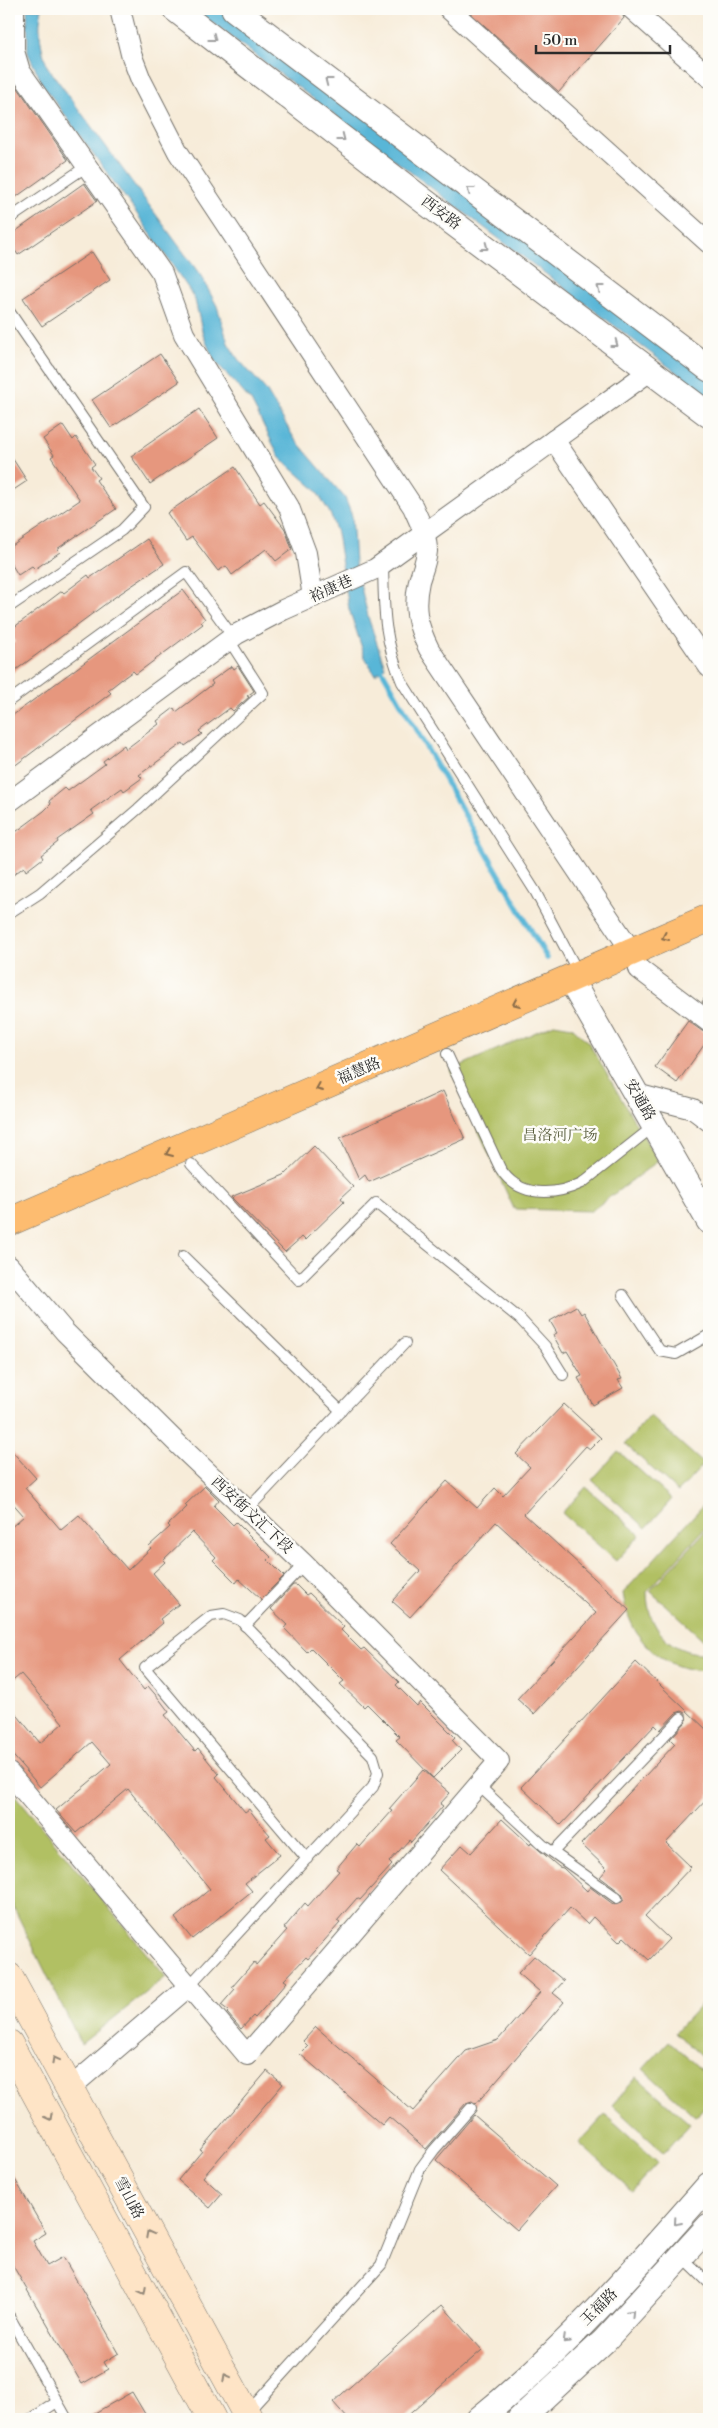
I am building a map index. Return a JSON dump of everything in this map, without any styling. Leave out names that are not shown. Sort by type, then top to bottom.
[{"type":"main road","name":"福慧路","points":[[636,960],[709,918]]},
{"type":"main road","name":"福慧路","points":[[9,1222],[577,983],[636,960],[709,938]]},
{"type":"main road","name":"福慧路","points":[[9,1242],[447,1054],[577,983]]},
{"type":"main road","name":"雪山路","points":[[9,1977],[248,2416]]},
{"type":"main road","points":[[9,2044],[212,2419]]},
{"type":"street","points":[[120,9],[131,54],[169,136],[414,506],[424,533],[426,560],[420,580],[417,604],[419,628],[442,670],[636,960],[709,1022]]},
{"type":"street","name":"西安路","points":[[175,9],[424,201],[709,415]]},
{"type":"street","points":[[234,9],[705,359]]},
{"type":"street","points":[[449,9],[709,242]]},
{"type":"street","points":[[632,9],[709,77]]},
{"type":"street","points":[[12,17],[14,51],[20,71],[162,272],[184,334],[289,508],[320,594]]},
{"type":"street","name":"裕康巷","points":[[9,802],[231,638],[283,610],[379,566],[650,370]]},
{"type":"street","points":[[554,440],[709,666]]},
{"type":"street","name":"安通路","points":[[577,983],[636,1094],[709,1221]]},
{"type":"street","points":[[636,1094],[694,1109],[709,1121]]},
{"type":"street","name":"西安街文汇下段","points":[[9,1266],[65,1332],[304,1564],[499,1761],[478,1785]]},
{"type":"street","points":[[9,1774],[247,2055],[478,1785]]},
{"type":"street","points":[[70,2088],[188,1987]]},
{"type":"street","name":"玉福路","points":[[479,2419],[585,2322],[620,2286],[709,2185]]},
{"type":"street","name":"玉福路","points":[[520,2419],[610,2335],[709,2226]]},
{"type":"lane","points":[[9,219],[87,166]]},
{"type":"lane","points":[[9,311],[144,507],[122,530],[9,607]]},
{"type":"lane","points":[[379,566],[385,628],[394,663],[402,682],[535,891],[577,983]]},
{"type":"lane","points":[[9,701],[186,572],[231,638],[263,693],[138,809],[40,893],[9,913]]},
{"type":"lane","points":[[447,1054],[500,1168],[516,1186],[543,1192],[570,1188],[582,1183],[655,1125]]},
{"type":"lane","points":[[191,1164],[299,1280],[376,1203],[520,1319],[545,1346],[563,1375]]},
{"type":"lane","points":[[182,1256],[341,1411]]},
{"type":"lane","points":[[623,1295],[660,1351],[676,1354],[709,1335]]},
{"type":"lane","points":[[247,1510],[405,1343]]},
{"type":"lane","points":[[245,1626],[304,1564]]},
{"type":"lane","points":[[188,1987],[307,1859],[373,1788],[378,1773],[373,1756],[245,1626],[232,1616],[224,1614],[211,1616],[146,1668],[307,1859]]},
{"type":"lane","points":[[553,1852],[682,1718]]},
{"type":"lane","points":[[478,1785],[553,1852],[617,1898]]},
{"type":"lane","points":[[248,2416],[381,2265],[420,2169],[471,2108]]},
{"type":"lane","points":[[682,2257],[709,2283]]},
{"type":"lane","points":[[9,2316],[67,2419]]},
{"type":"lane","points":[[31,2419],[57,2402]]},
{"type":"green space","name":"昌洛河广场","points":[[554,1024],[572,1027],[588,1042],[658,1161],[591,1211],[514,1209],[451,1070]]},
{"type":"green space","points":[[650,1416],[704,1464],[678,1492],[625,1444]]},
{"type":"green space","points":[[618,1451],[672,1499],[646,1528],[592,1480]]},
{"type":"green space","points":[[586,1487],[640,1535],[616,1561],[562,1513]]},
{"type":"green space","points":[[709,1499],[709,1524],[647,1592],[651,1617],[664,1637],[673,1645],[684,1650],[696,1653],[709,1653],[709,1671],[692,1670],[677,1665],[663,1659],[651,1650],[632,1625],[626,1610],[623,1593]]},
{"type":"green space","points":[[709,1527],[709,1645],[650,1591]]},
{"type":"green space","points":[[9,1788],[166,1977],[81,2044],[9,1898]]},
{"type":"green space","points":[[701,2004],[709,2012],[709,2063],[675,2032]]},
{"type":"green space","points":[[669,2041],[709,2077],[709,2103],[696,2117],[643,2069]]},
{"type":"green space","points":[[637,2077],[690,2124],[664,2153],[612,2105]]},
{"type":"green space","points":[[605,2115],[658,2162],[632,2191],[579,2143]]},
{"type":"water","points":[[27,9],[42,9],[40,38],[47,66],[201,276],[217,306],[228,343],[238,359],[266,390],[294,438],[345,498],[352,516],[355,563],[369,620],[385,667],[375,675],[365,657],[349,609],[337,533],[330,513],[315,489],[280,458],[251,401],[214,360],[203,335],[195,300],[188,288],[137,214],[43,85],[28,53]]},
{"type":"water","points":[[194,9],[220,9],[709,378],[709,397]]},
{"type":"building","points":[[466,9],[620,9],[624,18],[559,92]]},
{"type":"building","points":[[9,75],[68,160],[9,202]]},
{"type":"building","points":[[84,183],[97,201],[18,255],[9,241],[9,236]]},
{"type":"building","points":[[92,252],[110,280],[42,326],[23,298]]},
{"type":"building","points":[[160,354],[179,382],[111,428],[92,400]]},
{"type":"building","points":[[199,409],[218,438],[150,484],[131,456]]},
{"type":"building","points":[[63,425],[73,440],[76,437],[95,464],[91,467],[99,478],[96,480],[116,509],[57,549],[60,552],[35,569],[32,566],[18,575],[9,560],[9,548],[80,500],[51,457],[54,455],[43,439]]},
{"type":"building","points":[[9,453],[27,481],[9,493]]},
{"type":"building","points":[[235,467],[260,504],[264,501],[285,529],[292,549],[276,561],[266,549],[232,575],[226,566],[218,571],[192,537],[186,541],[167,513]]},
{"type":"building","points":[[147,539],[164,564],[115,597],[9,675],[9,646],[15,642],[9,631],[62,591],[64,593],[88,575],[90,578]]},
{"type":"building","points":[[183,590],[205,619],[201,622],[203,624],[136,674],[133,671],[122,679],[108,690],[111,693],[9,770],[9,718]]},
{"type":"building","points":[[232,666],[234,669],[238,666],[254,691],[247,696],[249,697],[233,711],[230,708],[199,731],[202,734],[185,746],[183,743],[139,775],[142,778],[124,791],[122,788],[91,810],[94,814],[57,840],[58,842],[41,855],[43,858],[26,871],[24,867],[9,878],[9,837],[44,811],[51,804],[49,801],[65,788],[68,791],[105,764],[103,761],[124,745],[126,749],[159,724],[157,721],[174,708],[176,712],[213,684],[211,681]]},
{"type":"building","points":[[709,991],[709,1007],[702,1002]]},
{"type":"building","points":[[688,1021],[709,1034],[709,1038],[677,1083],[655,1067]]},
{"type":"building","points":[[443,1091],[465,1139],[369,1182],[365,1175],[359,1180],[340,1138]]},
{"type":"building","points":[[314,1146],[353,1187],[341,1198],[344,1202],[305,1240],[302,1237],[285,1252],[231,1197],[284,1175]]},
{"type":"building","points":[[576,1306],[581,1314],[584,1312],[622,1379],[618,1380],[623,1388],[593,1405],[578,1378],[582,1376],[567,1351],[563,1353],[553,1335],[557,1333],[550,1321]]},
{"type":"building","points":[[564,1404],[601,1438],[590,1449],[586,1446],[524,1514],[629,1610],[534,1714],[517,1699],[596,1613],[496,1522],[410,1617],[392,1601],[420,1571],[390,1544],[447,1481],[477,1508],[495,1488],[503,1496],[530,1467],[516,1454]]},
{"type":"building","points":[[9,1448],[36,1478],[25,1488],[61,1530],[79,1515],[128,1570],[151,1548],[149,1546],[170,1527],[168,1525],[187,1507],[185,1505],[205,1486],[219,1500],[214,1506],[233,1525],[236,1522],[271,1557],[268,1560],[284,1576],[261,1599],[239,1579],[236,1583],[213,1560],[216,1557],[192,1532],[163,1560],[165,1562],[153,1573],[179,1604],[160,1619],[163,1623],[120,1660],[144,1690],[148,1686],[160,1700],[169,1712],[165,1715],[195,1751],[198,1748],[219,1774],[216,1777],[245,1812],[249,1809],[270,1835],[266,1838],[280,1855],[245,1883],[252,1891],[192,1939],[175,1918],[210,1889],[128,1789],[76,1833],[56,1810],[111,1764],[92,1742],[40,1787],[9,1751],[9,1705],[40,1743],[63,1723],[21,1674],[9,1684],[9,1529],[24,1516],[9,1499]]},
{"type":"building","points":[[293,1585],[296,1585],[306,1595],[309,1593],[344,1627],[341,1630],[361,1650],[364,1648],[399,1682],[396,1685],[417,1706],[420,1702],[455,1737],[452,1740],[461,1750],[433,1778],[396,1740],[400,1737],[367,1704],[364,1707],[340,1684],[344,1681],[311,1648],[307,1652],[284,1628],[288,1625],[271,1609]]},
{"type":"building","points":[[636,1662],[709,1732],[709,1797],[666,1843],[691,1867],[645,1916],[669,1939],[649,1960],[624,1937],[619,1942],[593,1917],[587,1924],[570,1908],[529,1954],[439,1870],[462,1845],[471,1853],[502,1819],[530,1845],[531,1843],[559,1867],[563,1868],[587,1891],[590,1887],[613,1904],[622,1902],[624,1898],[621,1893],[600,1877],[607,1869],[581,1844],[675,1744],[670,1739],[686,1722],[686,1713],[682,1711],[676,1713],[660,1730],[655,1725],[561,1825],[521,1787]]},
{"type":"building","points":[[423,1770],[450,1793],[440,1804],[443,1806],[411,1842],[409,1840],[389,1862],[392,1865],[360,1900],[357,1898],[337,1921],[340,1923],[308,1959],[306,1957],[284,1980],[287,1982],[255,2018],[253,2016],[241,2029],[227,2013],[229,2011],[221,2005],[235,1989],[232,1987],[254,1962],[256,1965],[287,1930],[284,1928],[305,1903],[308,1906],[339,1871],[336,1869],[357,1844],[360,1847],[392,1811],[389,1809]]},
{"type":"building","points":[[534,1956],[564,1981],[553,1993],[564,2002],[476,2104],[472,2101],[466,2103],[426,2149],[389,2117],[382,2125],[300,2054],[308,2046],[303,2041],[316,2027],[413,2111],[466,2051],[498,2040],[540,1992],[518,1973]]},
{"type":"building","points":[[267,2071],[283,2084],[203,2177],[222,2194],[210,2208],[178,2180],[202,2151],[200,2150]]},
{"type":"building","points":[[474,2115],[556,2186],[517,2230],[436,2160]]},
{"type":"building","points":[[9,2169],[46,2233],[33,2241],[47,2266],[63,2257],[119,2353],[104,2362],[108,2369],[82,2384],[9,2259]]},
{"type":"building","points":[[442,2305],[482,2350],[404,2419],[348,2419],[333,2402]]},
{"type":"building","points":[[132,2392],[148,2419],[84,2419]]},
{"type":"waterway","points":[[379,665],[547,958]]}]
